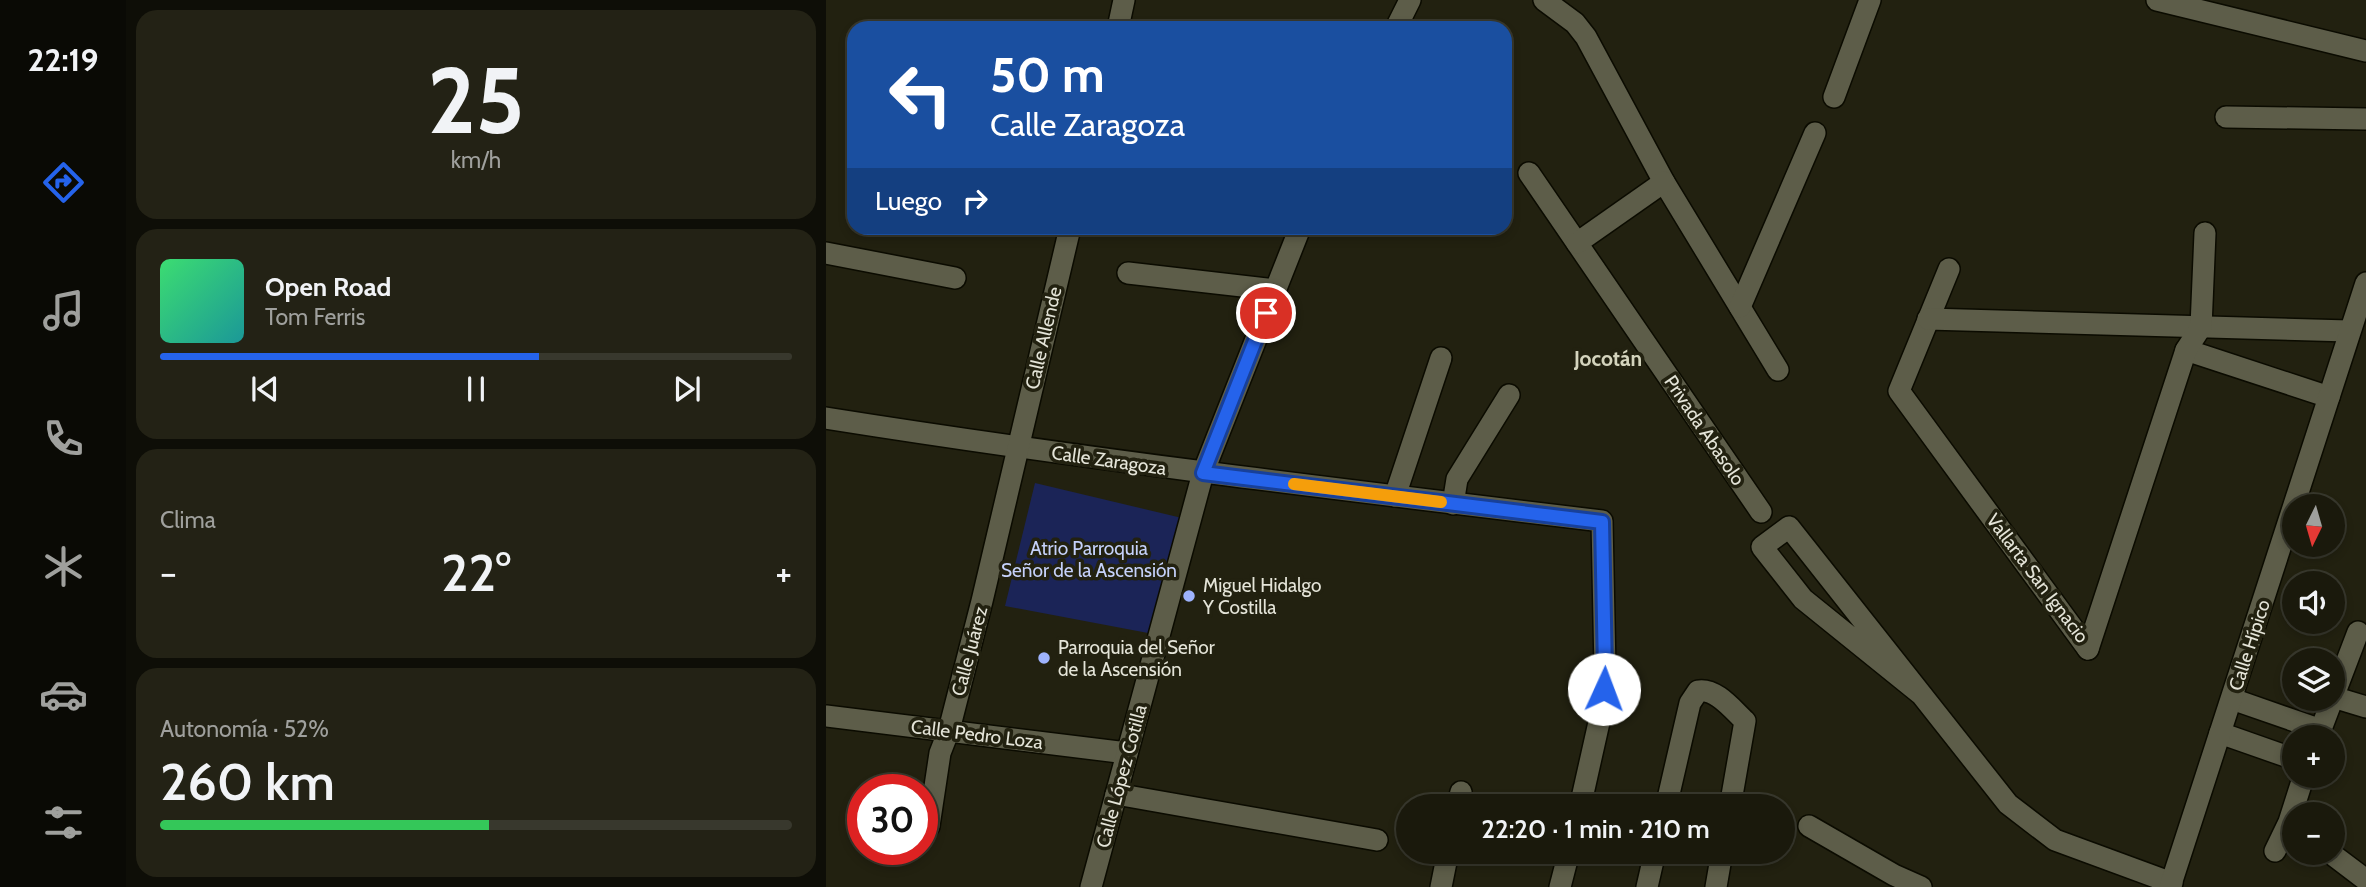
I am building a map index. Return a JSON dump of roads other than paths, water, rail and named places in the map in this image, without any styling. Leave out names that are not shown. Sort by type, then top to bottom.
[{"type":"street","points":[[1120,21],[1124,0]]},
{"type":"street","points":[[1400,21],[1410,0]]},
{"type":"street","points":[[1545,0],[1575,23],[1586,37],[1664,182],[1778,370]]},
{"type":"street","points":[[1834,97],[1870,0]]},
{"type":"street","points":[[2157,0],[2366,51]]},
{"type":"street","points":[[2226,117],[2366,119]]},
{"type":"street","points":[[1740,307],[1815,133]]},
{"type":"street","name":"Privada Abasolo","points":[[1529,173],[1761,512]]},
{"type":"street","points":[[1577,243],[1664,182]]},
{"type":"street","points":[[2201,327],[2205,233]]},
{"type":"street","name":"Calle Allende","points":[[1017,448],[1068,235]]},
{"type":"street","name":"Calle López Cotilla","points":[[1091,887],[1203,473],[1297,235]]},
{"type":"street","points":[[826,253],[955,278]]},
{"type":"street","name":"Vallarta San Ignacio","points":[[1949,269],[1899,391],[2088,649],[2186,350],[2201,327]]},
{"type":"street","points":[[1128,273],[1276,290]]},
{"type":"street","name":"Calle Hípico","points":[[2171,885],[2366,283]]},
{"type":"street","points":[[1928,319],[2349,331]]},
{"type":"street","points":[[2186,350],[2329,397]]},
{"type":"street","points":[[1395,496],[1441,358]]},
{"type":"street","points":[[1454,499],[1457,479],[1509,395]]},
{"type":"street","name":"Calle Zaragoza","points":[[826,418],[1017,448],[1203,473],[1395,496],[1454,499],[1602,522],[1605,670],[1602,709],[1583,794]]},
{"type":"street","name":"Calle Juárez","points":[[937,774],[940,753],[982,600],[1017,448]]},
{"type":"street","points":[[1922,695],[1803,599],[1762,547],[1789,527],[1922,695],[2008,804],[2055,840],[2171,885]]},
{"type":"street","points":[[2345,666],[2358,632]]},
{"type":"street","points":[[1669,794],[1690,703],[1698,691],[1706,690],[1715,694],[1745,720],[1732,794]]},
{"type":"street","points":[[2232,699],[2299,725]]},
{"type":"street","points":[[2345,701],[2366,707]]},
{"type":"street","name":"Calle Pedro Loza","points":[[826,716],[1127,753]]},
{"type":"street","points":[[2220,733],[2282,755]]},
{"type":"street","points":[[1116,794],[1377,840]]},
{"type":"street","points":[[1809,826],[1894,876],[1922,887]]},
{"type":"street","points":[[2275,851],[2282,840]]},
{"type":"street","points":[[1441,887],[1446,864]]},
{"type":"street","points":[[1560,887],[1566,864]]},
{"type":"street","points":[[1647,887],[1652,864]]},
{"type":"street","points":[[1716,887],[1720,864]]},
{"type":"street","points":[[2345,864],[2366,880]]},
{"type":"place","name":"Miguel Hidalgo Y Costilla","points":[[1189,596]]},
{"type":"place","name":"Parroquia del Señor de la Ascensión","points":[[1044,658]]},
{"type":"district","name":"Jocotán","points":[[1608,359]]},
{"type":"park label","name":"Atrio Parroquia Señor de la Ascensión","points":[[1089,559]]}]
